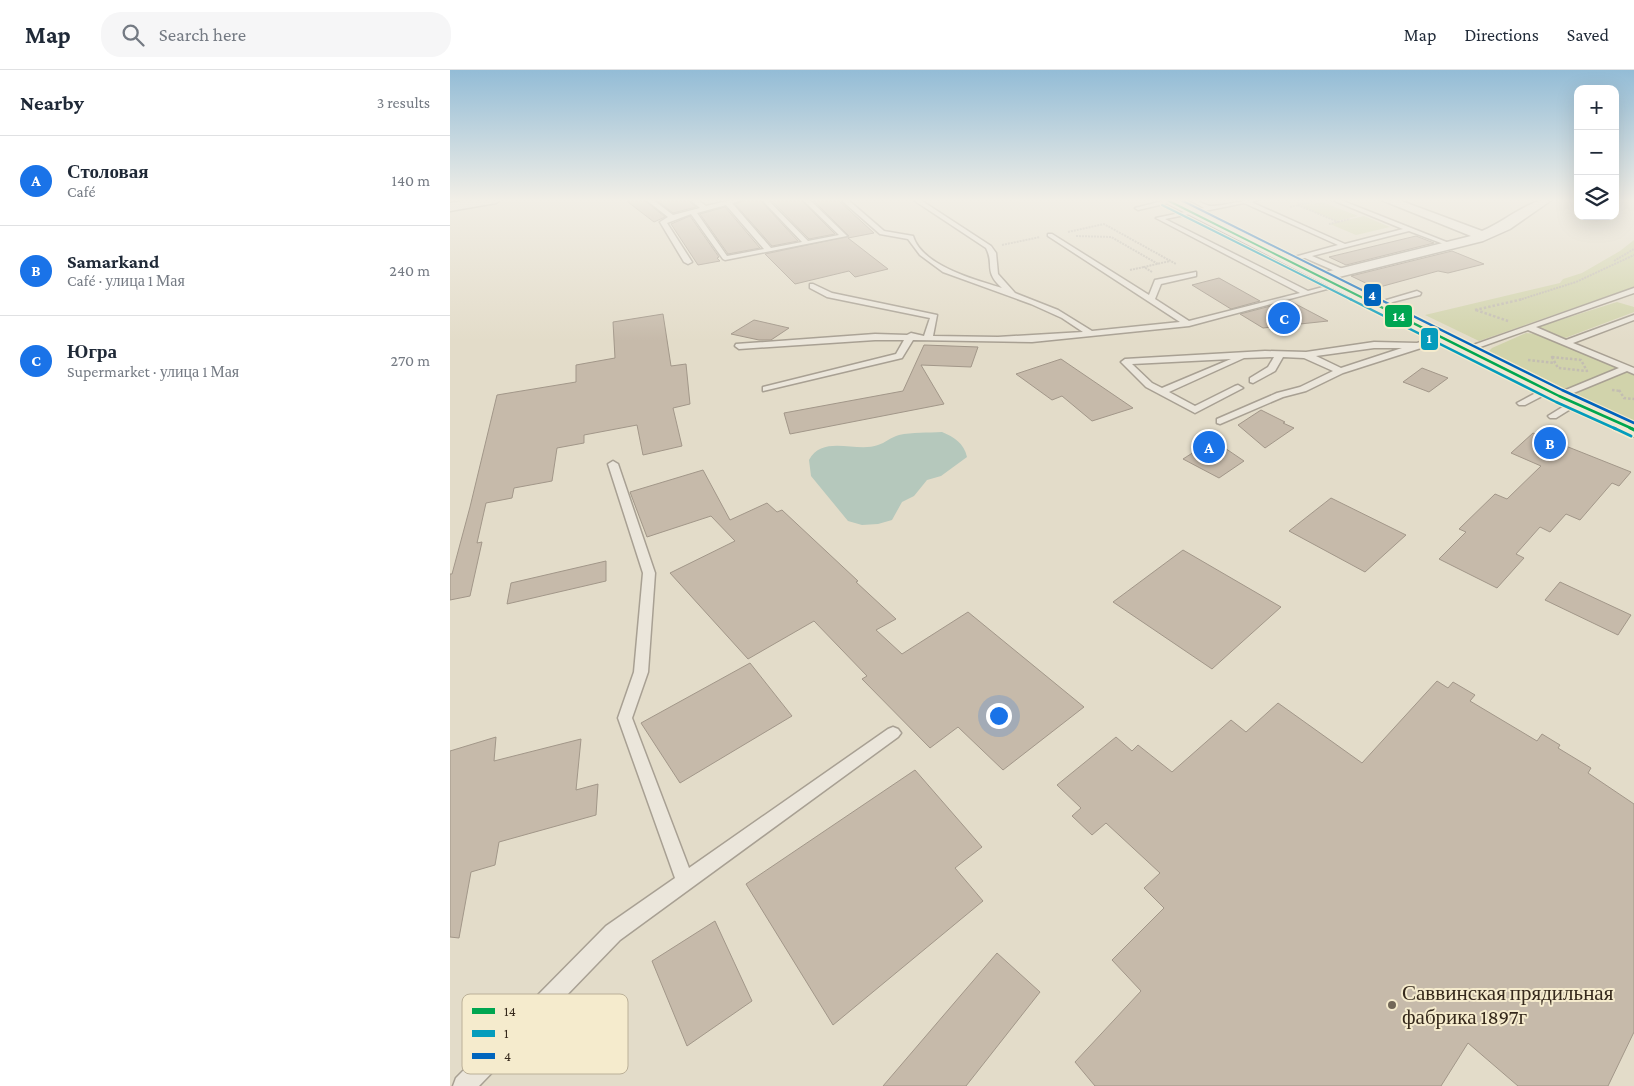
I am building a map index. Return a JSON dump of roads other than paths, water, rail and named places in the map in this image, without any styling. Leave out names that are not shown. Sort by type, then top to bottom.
[{"type":"street","points":[[1264,246],[1288,260],[1334,278],[1377,304],[1466,349],[1558,401],[1634,430]]},
{"type":"street","points":[[1334,278],[1446,246]]},
{"type":"lane","points":[[678,246],[688,262]]},
{"type":"lane","points":[[717,246],[725,258],[788,246]]},
{"type":"lane","points":[[766,246],[769,250]]},
{"type":"lane","points":[[916,246],[953,277],[1016,295],[1077,323],[1090,333]]},
{"type":"lane","points":[[987,246],[994,256],[993,271],[997,278],[1016,295]]},
{"type":"lane","points":[[1068,246],[1189,324]]},
{"type":"lane","points":[[1215,246],[1307,293]]},
{"type":"lane","points":[[1288,260],[1338,246]]},
{"type":"lane","points":[[739,346],[911,336],[998,340],[1189,324],[1307,293],[1334,278],[1306,256]]},
{"type":"lane","points":[[1151,299],[1158,282],[1193,274]]},
{"type":"lane","points":[[813,286],[830,295],[934,317],[928,337]]},
{"type":"lane","points":[[1466,349],[1634,290]]},
{"type":"lane","points":[[1377,304],[1417,293]]},
{"type":"lane","points":[[1565,343],[1634,318]]},
{"type":"lane","points":[[1528,327],[1630,370]]},
{"type":"lane","points":[[766,388],[899,356],[911,336]]},
{"type":"lane","points":[[1220,421],[1280,395],[1303,389],[1340,371],[1443,338]]},
{"type":"lane","points":[[1238,388],[1195,410],[1149,385],[1125,362],[1247,355],[1306,355],[1374,345],[1418,346]]},
{"type":"lane","points":[[1253,380],[1272,369],[1280,354]]},
{"type":"lane","points":[[1162,392],[1247,355]]},
{"type":"lane","points":[[1306,355],[1340,371]]},
{"type":"lane","points":[[1522,403],[1558,401],[1630,370]]},
{"type":"lane","points":[[613,464],[649,573],[641,672],[625,718],[685,880]]},
{"type":"lane","points":[[554,994],[613,933],[893,734]]},
{"type":"lane","points":[[464,1086],[476,1074]]},
{"type":"place","name":"Югра","points":[[1284,318]]},
{"type":"place","name":"Samarkand","points":[[1550,443]]},
{"type":"place","name":"Столовая","points":[[1209,447]]},
{"type":"place","name":"Саввинская прядильная фабрика 1897г","points":[[1392,1005]]}]
